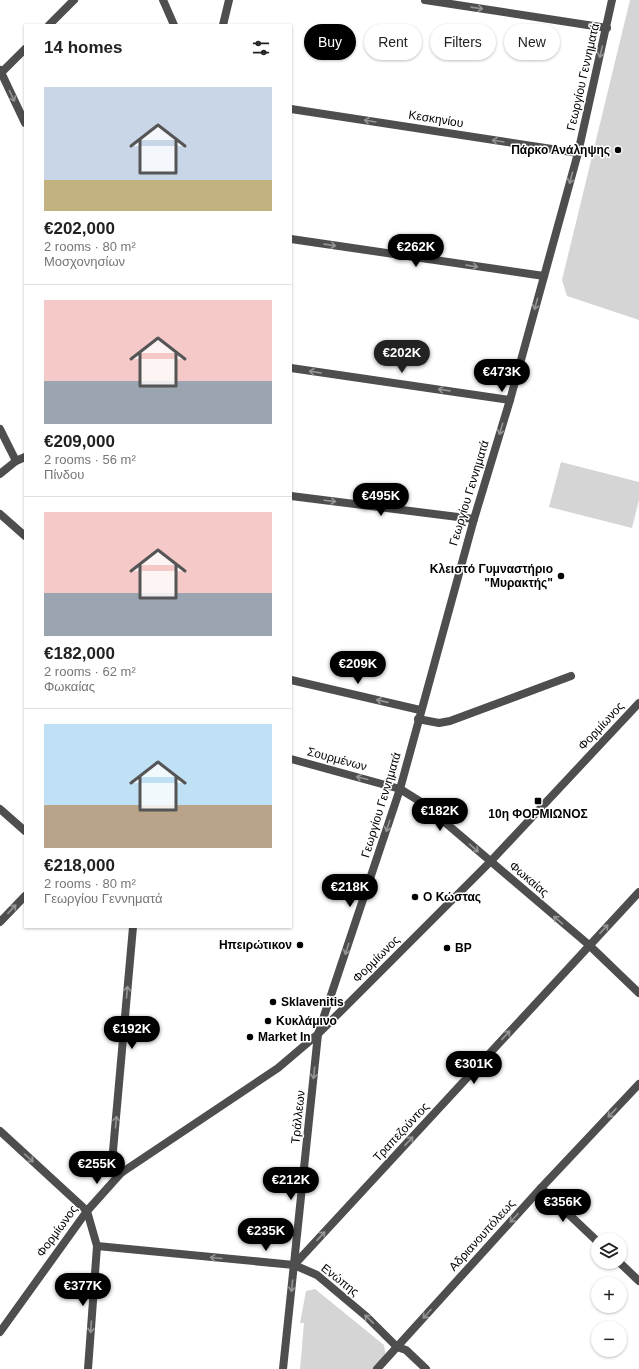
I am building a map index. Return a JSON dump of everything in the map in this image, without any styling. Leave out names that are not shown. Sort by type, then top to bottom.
[{"type":"street","points":[[50,24],[74,0]]},
{"type":"street","points":[[163,0],[174,24]]},
{"type":"street","points":[[223,24],[229,0]]},
{"type":"street","points":[[425,0],[607,28]]},
{"type":"street","name":"Γεωργίου Γεννηματά","points":[[318,1034],[400,788],[419,714],[474,519],[510,400],[578,153],[612,0]]},
{"type":"street","points":[[24,50],[1,71],[24,121]]},
{"type":"street","name":"Κεσκηνίου","points":[[292,109],[578,153]]},
{"type":"street","points":[[292,239],[544,276]]},
{"type":"street","points":[[292,368],[510,400]]},
{"type":"street","points":[[0,429],[16,461]]},
{"type":"street","points":[[0,474],[16,461],[24,457]]},
{"type":"street","points":[[292,496],[474,519]]},
{"type":"street","points":[[0,514],[24,535]]},
{"type":"street","points":[[292,680],[419,714],[439,723],[450,721],[571,676]]},
{"type":"street","name":"Φορμίωνος","points":[[0,1332],[87,1211],[121,1173],[278,1068],[318,1034],[490,862],[639,703]]},
{"type":"street","name":"Σουρμένων","points":[[292,759],[400,788]]},
{"type":"street","name":"Φωκαίας","points":[[400,788],[421,802],[589,945],[639,993]]},
{"type":"street","points":[[0,809],[24,831]]},
{"type":"street","name":"Τραπεζούντος","points":[[294,1265],[639,892]]},
{"type":"street","points":[[0,922],[24,897]]},
{"type":"street","points":[[121,1173],[113,1151],[133,928]]},
{"type":"street","name":"Τράλλεων","points":[[283,1369],[318,1034]]},
{"type":"street","name":"Αδριανουπόλεως","points":[[377,1369],[541,1188],[639,1084]]},
{"type":"street","points":[[1,1136],[87,1211],[97,1246],[88,1369]]},
{"type":"street","points":[[541,1188],[591,1235]]},
{"type":"street","name":"Ενώπης","points":[[97,1246],[294,1265],[317,1275],[367,1317],[397,1347],[406,1350],[426,1369]]},
{"type":"street","points":[[626,1269],[639,1281]]},
{"type":"shaded area","name":"Πάρκο Ανάληψης","points":[[630,0],[639,0],[639,320],[567,296],[562,280]]},
{"type":"shaded area","points":[[561,462],[639,482],[639,500],[632,528],[549,507]]},
{"type":"shaded area","points":[[315,1289],[384,1345],[386,1357],[374,1369],[300,1369],[304,1323],[300,1323],[306,1291]]},
{"type":"place","name":"Πάρκο Ανάληψης","points":[[618,150]]},
{"type":"place","name":"Κλειστό Γυμναστήριο \"Μυρακτής\"","points":[[561,576]]},
{"type":"place","name":"10η ΦΟΡΜΙΩΝΟΣ","points":[[538,801]]},
{"type":"place","name":"Ο Κώστας","points":[[415,897]]},
{"type":"place","name":"Ηπειρώτικον","points":[[300,945]]},
{"type":"place","name":"BP","points":[[447,948]]},
{"type":"place","name":"Sklavenitis","points":[[273,1002]]},
{"type":"place","name":"Κυκλάμινο","points":[[268,1021]]},
{"type":"place","name":"Market In","points":[[250,1037]]}]
